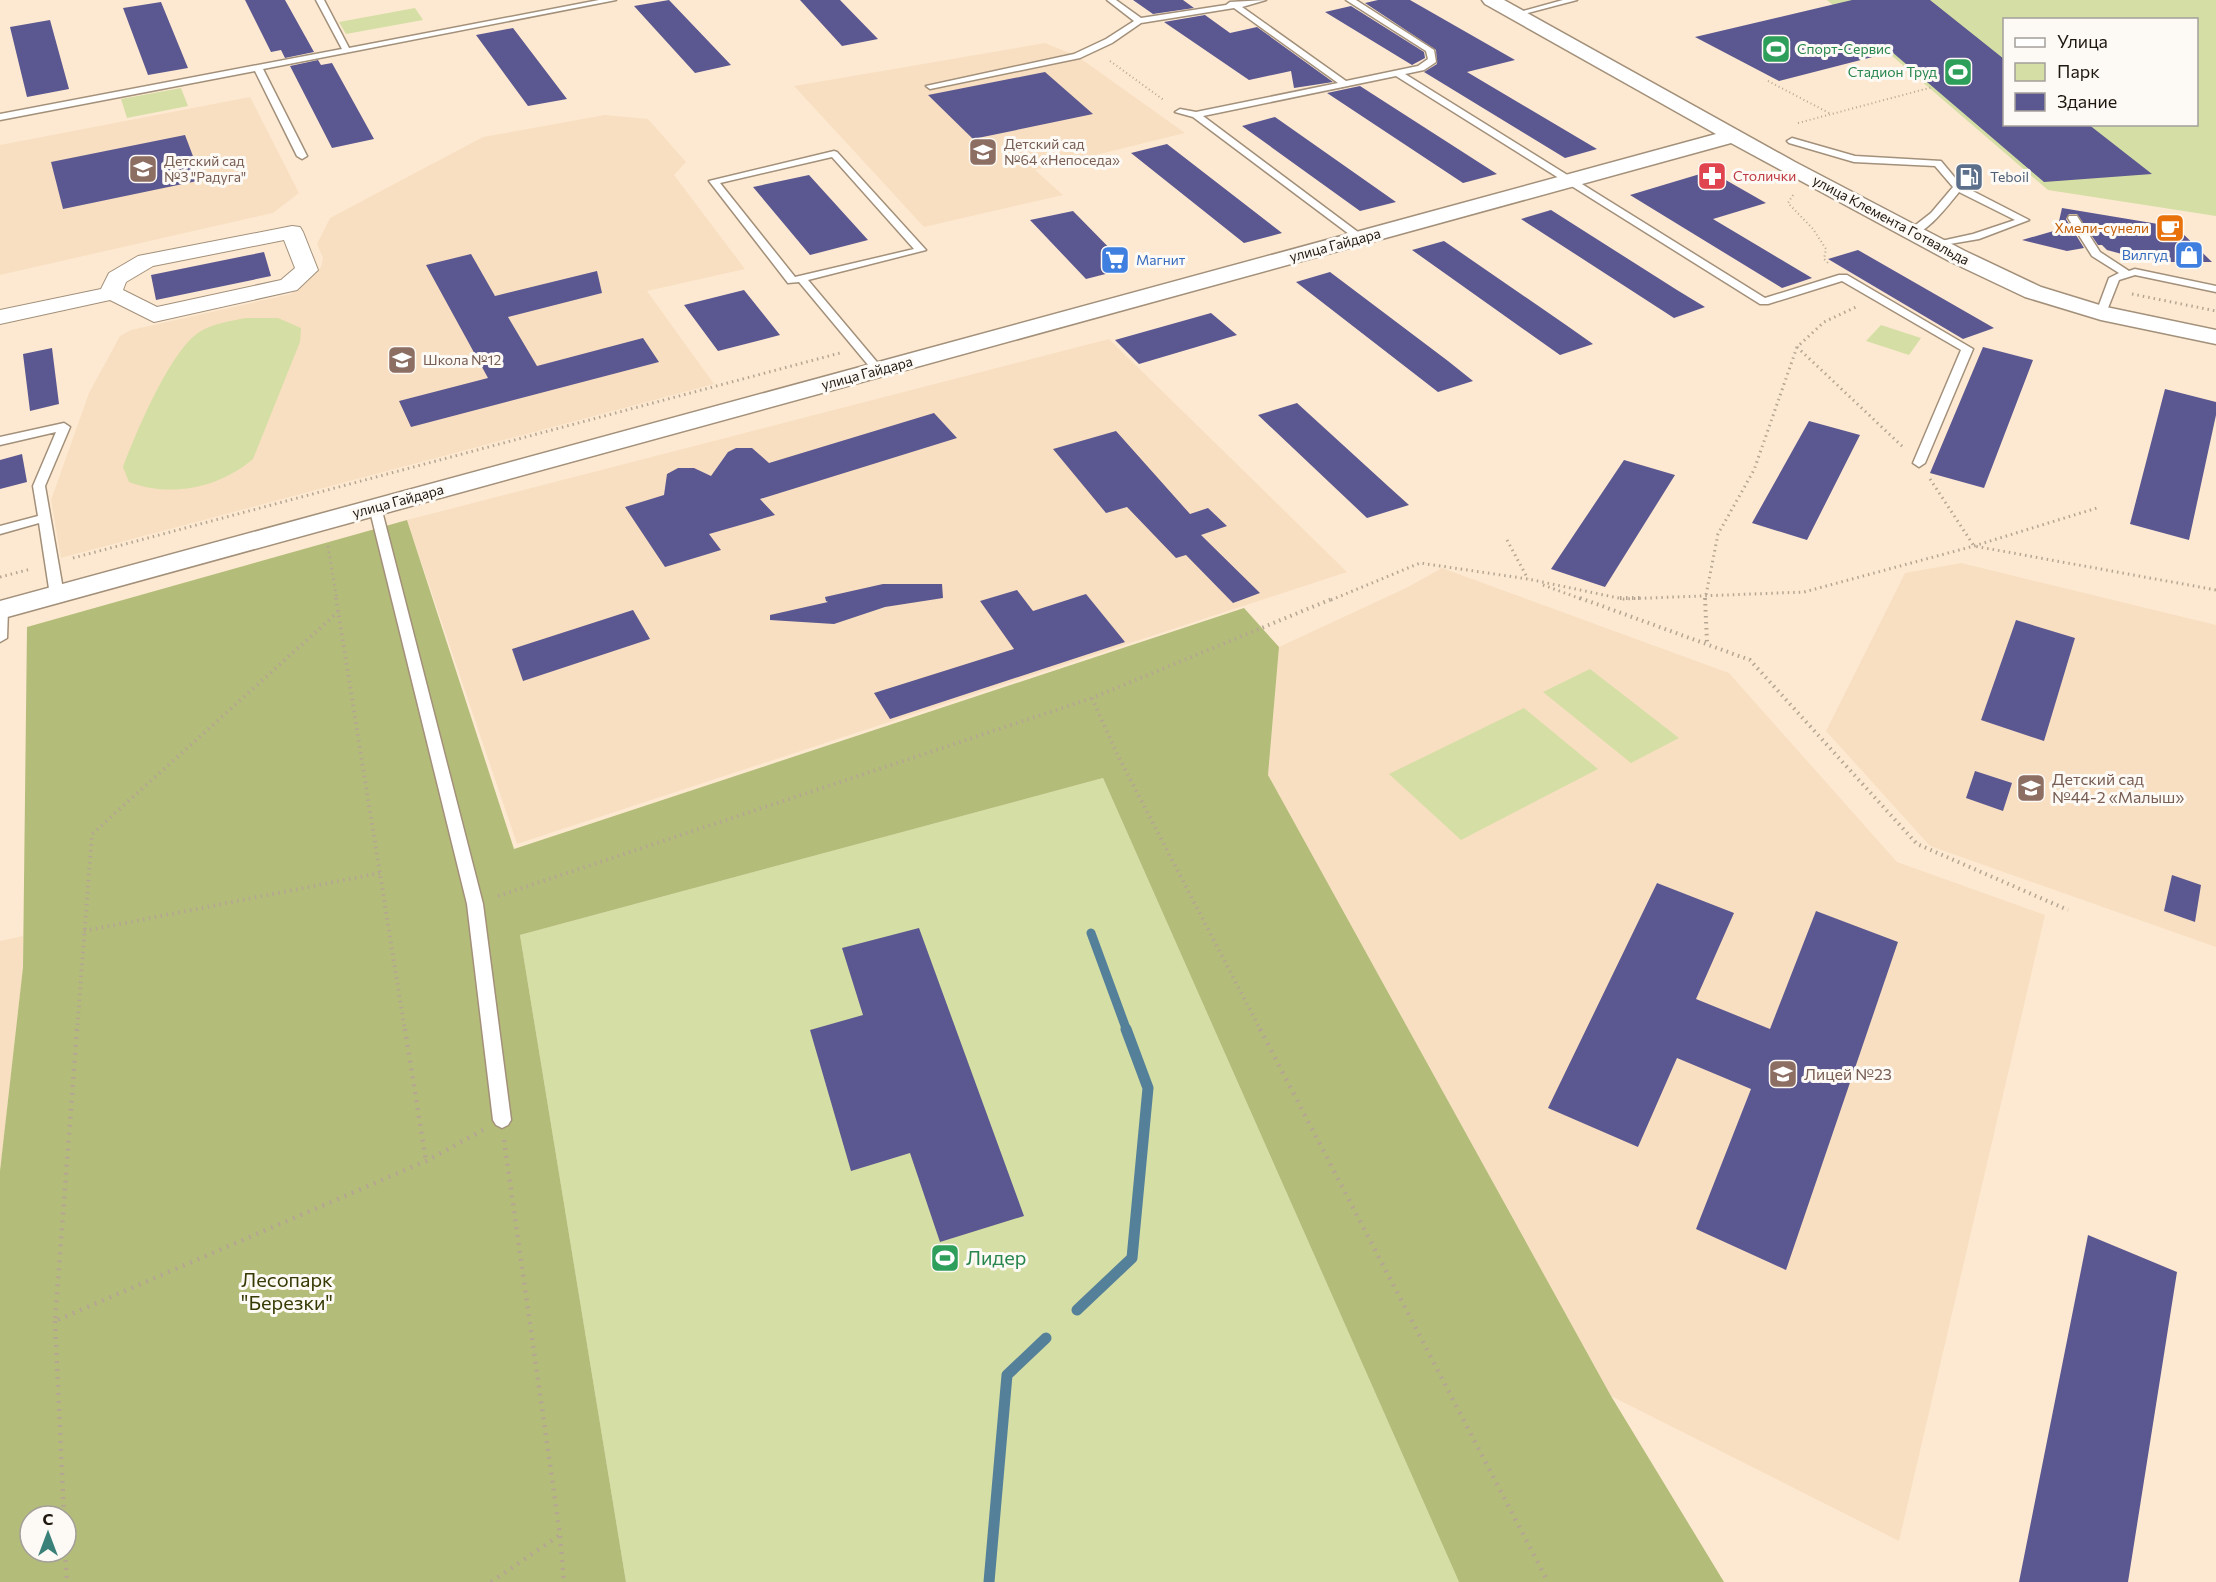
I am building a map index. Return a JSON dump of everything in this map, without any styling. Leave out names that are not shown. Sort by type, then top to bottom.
[{"type":"street","name":"улица Клемента Готвальда","points":[[1491,0],[1733,136],[1912,233],[2033,292],[2101,313],[2216,337]]},
{"type":"street","name":"улица Гайдара","points":[[1,610],[1733,136]]},
{"type":"street","points":[[0,317],[113,293],[154,315],[289,285],[307,270],[292,232],[146,261],[117,278],[112,289],[113,293]]},
{"type":"lane","points":[[320,0],[347,51]]},
{"type":"lane","points":[[0,117],[612,0]]},
{"type":"lane","points":[[1111,0],[1139,21]]},
{"type":"lane","points":[[1224,0],[1345,84]]},
{"type":"lane","points":[[930,86],[1077,56],[1109,41],[1139,21],[1262,0]]},
{"type":"lane","points":[[1180,112],[1196,115],[1421,68],[1433,60],[1430,50],[1350,0]]},
{"type":"lane","points":[[1516,14],[1569,0]]},
{"type":"lane","points":[[258,68],[302,156]]},
{"type":"lane","points":[[1398,73],[1764,302],[1843,276],[1967,349],[1919,463]]},
{"type":"lane","points":[[1196,115],[1361,238]]},
{"type":"lane","points":[[1792,141],[1854,159],[1938,163],[1958,188],[2024,220],[1975,237],[1936,245]]},
{"type":"lane","points":[[834,154],[921,250],[801,279],[792,281],[714,181],[834,154]]},
{"type":"lane","points":[[1912,233],[1935,215],[1958,188]]},
{"type":"lane","points":[[2073,218],[2096,254],[2127,274]]},
{"type":"lane","points":[[2101,313],[2114,278],[2135,272],[2216,289]]},
{"type":"lane","points":[[801,279],[878,370]]},
{"type":"lane","points":[[0,441],[64,427],[39,486],[57,595]]},
{"type":"lane","points":[[375,507],[476,904],[502,1120]]},
{"type":"lane","points":[[0,530],[44,518]]},
{"type":"lane","points":[[0,638],[1,610]]},
{"type":"path","points":[[1093,49],[1180,112]]},
{"type":"path","points":[[1768,81],[1831,114]]},
{"type":"path","points":[[1792,125],[1933,87]]},
{"type":"path","points":[[1707,642],[1705,597],[1718,534],[1754,470],[1797,347],[1810,331],[1841,312],[1882,299]]},
{"type":"path","points":[[1797,347],[1919,463],[1974,546],[2216,590]]},
{"type":"path","points":[[476,904],[1092,698],[1420,562],[1528,579],[1623,599],[1804,592],[1974,546],[2097,508]]},
{"type":"path","points":[[326,536],[426,1161]]},
{"type":"path","points":[[1507,540],[1528,579],[1707,642],[1750,660],[1917,844],[2068,910]]},
{"type":"path","points":[[63,1504],[55,1321],[92,834],[338,612]]},
{"type":"path","points":[[1092,698],[1121,762],[1548,1582]]},
{"type":"path","points":[[84,931],[380,873]]},
{"type":"path","points":[[55,1321],[426,1161],[502,1120],[560,1535],[564,1582]]},
{"type":"path","points":[[491,1582],[560,1535]]},
{"type":"path","points":[[66,1564],[67,1582]]},
{"type":"shaded area","name":"Детский сад №64 «Непоседа»","points":[[1045,43],[1077,56],[1185,133],[1035,170],[1063,195],[924,227],[794,86]]},
{"type":"shaded area","name":"Детский сад №3 \"Радуга\"","points":[[250,97],[299,193],[273,213],[0,275],[0,145]]},
{"type":"shaded area","name":"Школа №12","points":[[605,115],[648,119],[686,162],[674,175],[745,269],[647,291],[714,384],[61,558],[51,500],[89,393],[120,336],[131,330],[291,294],[321,267],[323,258],[317,244],[330,218],[483,137]]},
{"type":"shaded area","points":[[1109,339],[1347,572],[517,844],[407,520]]},
{"type":"shaded area","name":"Детский сад №44-2 «Малыш»","points":[[1961,563],[2216,625],[2216,947],[1930,846],[1826,731],[1905,573]]},
{"type":"shaded area","points":[[1442,568],[1729,673],[1897,862],[2045,915],[1899,1541],[1611,1396],[1268,775],[1279,647],[1406,588]]},
{"type":"shaded area","points":[[23,936],[23,967],[0,1171],[0,941]]},
{"type":"green space","name":"Стадион Труд","points":[[1827,0],[2216,0],[2216,216],[2048,190]]},
{"type":"green space","points":[[415,8],[423,20],[346,34],[339,22]]},
{"type":"green space","points":[[181,88],[188,106],[127,118],[121,99]]},
{"type":"green space","points":[[246,318],[278,318],[301,328],[300,342],[253,459],[225,477],[194,487],[161,489],[129,482],[123,467],[156,393],[178,355],[190,340],[206,328]]},
{"type":"green space","points":[[1881,325],[1921,338],[1909,355],[1866,341]]},
{"type":"green space","name":"Лесопарк \"Березки\"","points":[[407,520],[514,849],[1244,608],[1279,647],[1268,775],[1611,1396],[1724,1582],[1459,1582],[1103,778],[520,935],[626,1582],[0,1582],[0,1171],[23,967],[27,627]]},
{"type":"green space","points":[[1590,669],[1679,738],[1631,763],[1543,692]]},
{"type":"green space","points":[[1524,708],[1598,769],[1461,840],[1389,774]]},
{"type":"green space","name":"Лидер","points":[[1103,778],[1459,1582],[626,1582],[520,935]]},
{"type":"building","points":[[245,0],[285,0],[314,52],[285,58],[281,50],[271,52]]},
{"type":"building","points":[[669,0],[731,65],[695,73],[634,6]]},
{"type":"building","points":[[800,0],[840,0],[878,39],[842,46]]},
{"type":"building","points":[[1133,0],[1183,0],[1194,8],[1153,14]]},
{"type":"building","points":[[1378,0],[1410,0],[1515,60],[1467,72],[1597,149],[1565,158],[1424,72],[1437,64],[1436,50],[1365,3]]},
{"type":"building","points":[[1852,0],[1930,0],[2003,58],[2003,126],[2091,126],[2152,174],[2044,182],[1892,52],[1779,81],[1695,37]]},
{"type":"building","points":[[161,2],[188,68],[148,75],[123,8]]},
{"type":"building","points":[[1351,6],[1424,52],[1425,58],[1412,65],[1325,12]]},
{"type":"building","points":[[1205,15],[1230,33],[1257,27],[1333,82],[1294,88],[1291,71],[1249,80],[1164,22]]},
{"type":"building","points":[[50,20],[69,89],[27,97],[10,27]]},
{"type":"building","points":[[513,28],[567,99],[528,106],[476,35]]},
{"type":"building","points":[[318,60],[321,65],[332,63],[374,139],[332,148],[290,66]]},
{"type":"building","points":[[1045,72],[1093,114],[973,139],[928,95]]},
{"type":"building","points":[[1360,86],[1497,174],[1463,183],[1327,93]]},
{"type":"building","points":[[1275,117],[1396,202],[1360,211],[1242,126]]},
{"type":"building","points":[[185,135],[202,180],[63,209],[51,162]]},
{"type":"building","points":[[1167,144],[1282,233],[1244,243],[1131,153]]},
{"type":"building","points":[[1710,171],[1766,203],[1713,219],[1812,278],[1782,288],[1630,195]]},
{"type":"building","points":[[809,175],[868,240],[810,255],[753,187]]},
{"type":"building","points":[[2062,208],[2176,227],[2212,262],[2155,262],[2149,257],[2133,257],[2107,250],[2102,245],[2098,245],[2077,214],[2069,214],[2066,219],[2084,248],[2067,251],[2022,240],[2057,230]]},
{"type":"building","points":[[1551,210],[1705,307],[1674,318],[1521,219]]},
{"type":"building","points":[[1073,211],[1129,268],[1086,279],[1030,220]]},
{"type":"building","points":[[1444,241],[1593,344],[1560,355],[1412,250]]},
{"type":"building","points":[[1858,250],[1994,328],[1963,339],[1828,259]]},
{"type":"building","points":[[264,252],[271,276],[156,300],[151,275]]},
{"type":"building","points":[[471,254],[495,296],[597,271],[602,293],[508,317],[537,366],[643,338],[659,362],[411,427],[399,401],[488,378],[426,265]]},
{"type":"building","points":[[1330,272],[1473,381],[1438,392],[1296,282]]},
{"type":"building","points":[[744,290],[780,335],[718,351],[684,305]]},
{"type":"building","points":[[1211,313],[1237,335],[1139,364],[1115,340]]},
{"type":"building","points":[[1983,347],[2033,360],[1984,488],[1930,473]]},
{"type":"building","points":[[52,348],[59,404],[30,411],[23,354]]},
{"type":"building","points":[[2165,389],[2216,402],[2216,415],[2189,540],[2130,524]]},
{"type":"building","points":[[1297,403],[1409,505],[1367,518],[1258,415]]},
{"type":"building","points":[[934,413],[957,438],[760,499],[775,515],[709,534],[721,550],[665,567],[625,507],[664,495],[667,474],[678,468],[694,468],[711,476],[728,452],[736,448],[752,448],[769,463]]},
{"type":"building","points":[[1809,421],[1860,435],[1807,540],[1752,523]]},
{"type":"building","points":[[1116,431],[1190,514],[1208,508],[1227,526],[1201,535],[1260,593],[1233,603],[1186,555],[1176,558],[1127,507],[1106,513],[1053,449]]},
{"type":"building","points":[[22,454],[27,482],[0,489],[0,460]]},
{"type":"building","points":[[1624,460],[1675,475],[1605,587],[1551,569]]},
{"type":"building","points":[[883,584],[942,584],[943,598],[885,607],[834,624],[770,620],[770,615],[828,602],[825,597]]},
{"type":"building","points":[[1017,590],[1033,611],[1086,594],[1125,642],[890,719],[874,693],[1014,649],[980,601]]},
{"type":"building","points":[[633,610],[650,639],[523,681],[512,649]]},
{"type":"building","points":[[2016,620],[2075,638],[2044,741],[1981,720]]},
{"type":"building","points":[[1975,771],[2012,783],[2003,811],[1966,798]]},
{"type":"building","points":[[2172,875],[2201,885],[2195,922],[2164,911]]},
{"type":"building","name":"Лицей №23","points":[[1657,883],[1734,913],[1696,999],[1770,1029],[1816,911],[1898,942],[1786,1270],[1696,1229],[1751,1089],[1677,1058],[1638,1147],[1548,1108]]},
{"type":"building","points":[[919,928],[1024,1216],[940,1242],[910,1153],[851,1171],[810,1030],[863,1015],[842,948]]},
{"type":"building","points":[[2088,1235],[2177,1272],[2128,1582],[2019,1582]]},
{"type":"waterway","points":[[1091,933],[1127,1031]]},
{"type":"waterway","points":[[1077,1310],[1132,1258],[1148,1088],[1126,1029]]},
{"type":"waterway","points":[[989,1582],[1007,1375],[1046,1338]]},
{"type":"place","name":"Спорт-Сервис","points":[[1776,49]]},
{"type":"place","name":"Стадион Труд","points":[[1958,72]]},
{"type":"place","name":"Детский сад №64 «Непоседа»","points":[[983,152]]},
{"type":"place","name":"Детский сад №3 \"Радуга\"","points":[[143,169]]},
{"type":"place","name":"Столички","points":[[1712,176]]},
{"type":"place","name":"Teboil","points":[[1969,177]]},
{"type":"place","name":"Хмели-сунели","points":[[2170,228]]},
{"type":"place","name":"Вилгуд","points":[[2189,255]]},
{"type":"place","name":"Магнит","points":[[1115,260]]},
{"type":"place","name":"Школа №12","points":[[402,360]]},
{"type":"place","name":"Детский сад №44-2 «Малыш»","points":[[2031,788]]},
{"type":"place","name":"Лицей №23","points":[[1783,1074]]},
{"type":"place","name":"Лидер","points":[[945,1258]]}]
